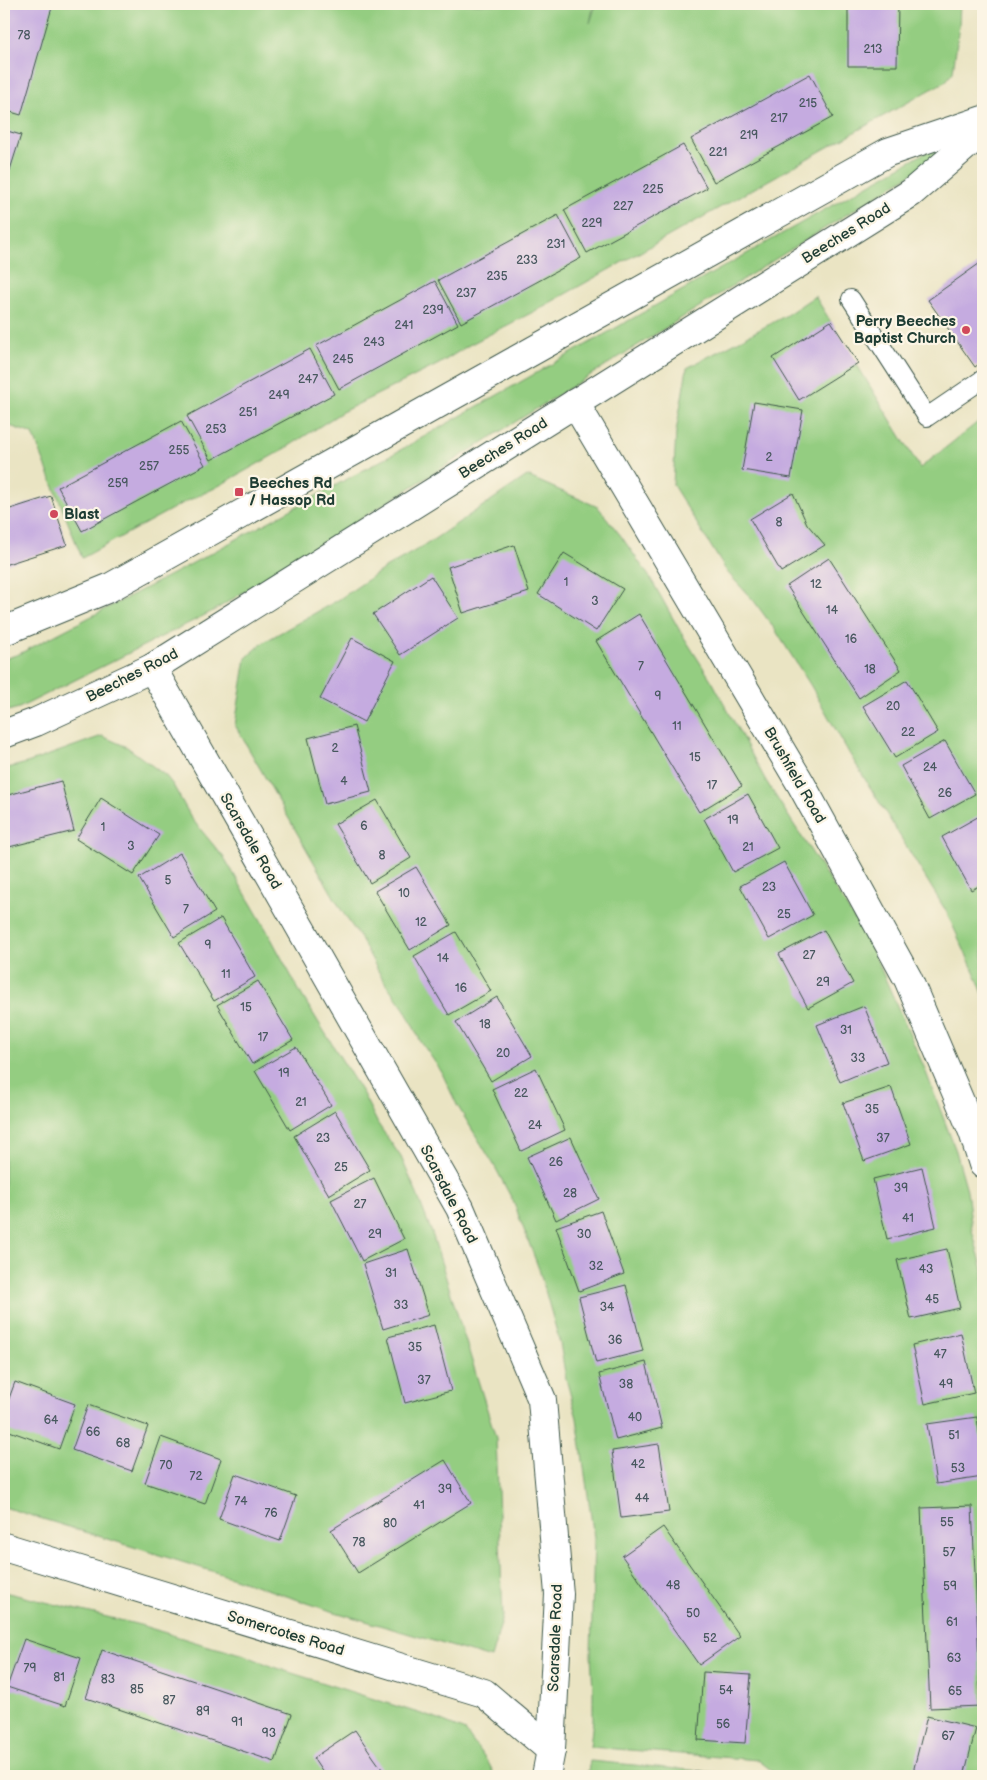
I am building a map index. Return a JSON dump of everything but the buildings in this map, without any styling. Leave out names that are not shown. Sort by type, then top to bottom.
[{"type":"street","points":[[4,631],[109,588],[888,152],[983,120]]},
{"type":"street","name":"Beeches Road","points":[[4,734],[36,722],[152,668],[911,193],[983,131]]},
{"type":"street","name":"Brushfield Road","points":[[575,403],[801,784],[908,979],[974,1132],[983,1164]]},
{"type":"street","name":"Scarsdale Road","points":[[152,668],[460,1208],[542,1400],[559,1594],[551,1750],[546,1776]]},
{"type":"street","name":"Somercotes Road","points":[[4,1547],[484,1693],[551,1750]]},
{"type":"lane","points":[[851,299],[927,418],[983,379]]},
{"type":"green space","points":[[4,4],[594,4],[590,23],[596,4],[960,4],[953,72],[946,81],[535,311],[469,345],[439,364],[342,412],[286,448],[215,488],[185,502],[82,558],[33,434],[4,424]]},
{"type":"green space","points":[[937,146],[937,158],[215,610],[19,708],[4,712],[4,659],[19,654],[180,570],[395,453]]},
{"type":"green space","points":[[815,296],[920,468],[983,418],[983,994],[946,911],[849,753],[811,686],[776,631],[754,601],[727,572],[673,485],[676,432],[687,368],[785,316]]},
{"type":"green space","points":[[527,476],[598,507],[651,579],[680,631],[713,683],[766,781],[869,942],[924,1067],[956,1151],[967,1190],[972,1230],[983,1270],[983,1776],[779,1776],[758,1760],[590,1747],[593,1719],[591,1655],[594,1538],[577,1418],[566,1379],[560,1343],[539,1269],[513,1201],[494,1165],[457,1105],[441,1071],[421,1042],[405,1010],[382,978],[362,941],[342,911],[235,725],[246,658],[264,642],[338,600],[385,568],[427,544]]},
{"type":"green space","points":[[102,736],[127,747],[166,776],[192,819],[225,859],[301,994],[363,1094],[378,1124],[401,1157],[417,1194],[432,1233],[496,1438],[503,1617],[491,1658],[325,1609],[234,1578],[4,1507],[4,769],[27,763]]},
{"type":"green space","points":[[4,1592],[140,1625],[208,1646],[242,1654],[276,1668],[434,1718],[465,1731],[489,1764],[495,1776],[4,1776]]},
{"type":"green space","points":[[590,1761],[755,1776],[587,1776]]},
{"type":"place","name":"Perry Beeches Baptist Church","points":[[966,330]]},
{"type":"place","name":"Beeches Rd / Hassop Rd","points":[[239,492]]},
{"type":"place","name":"Blast","points":[[54,514]]}]
